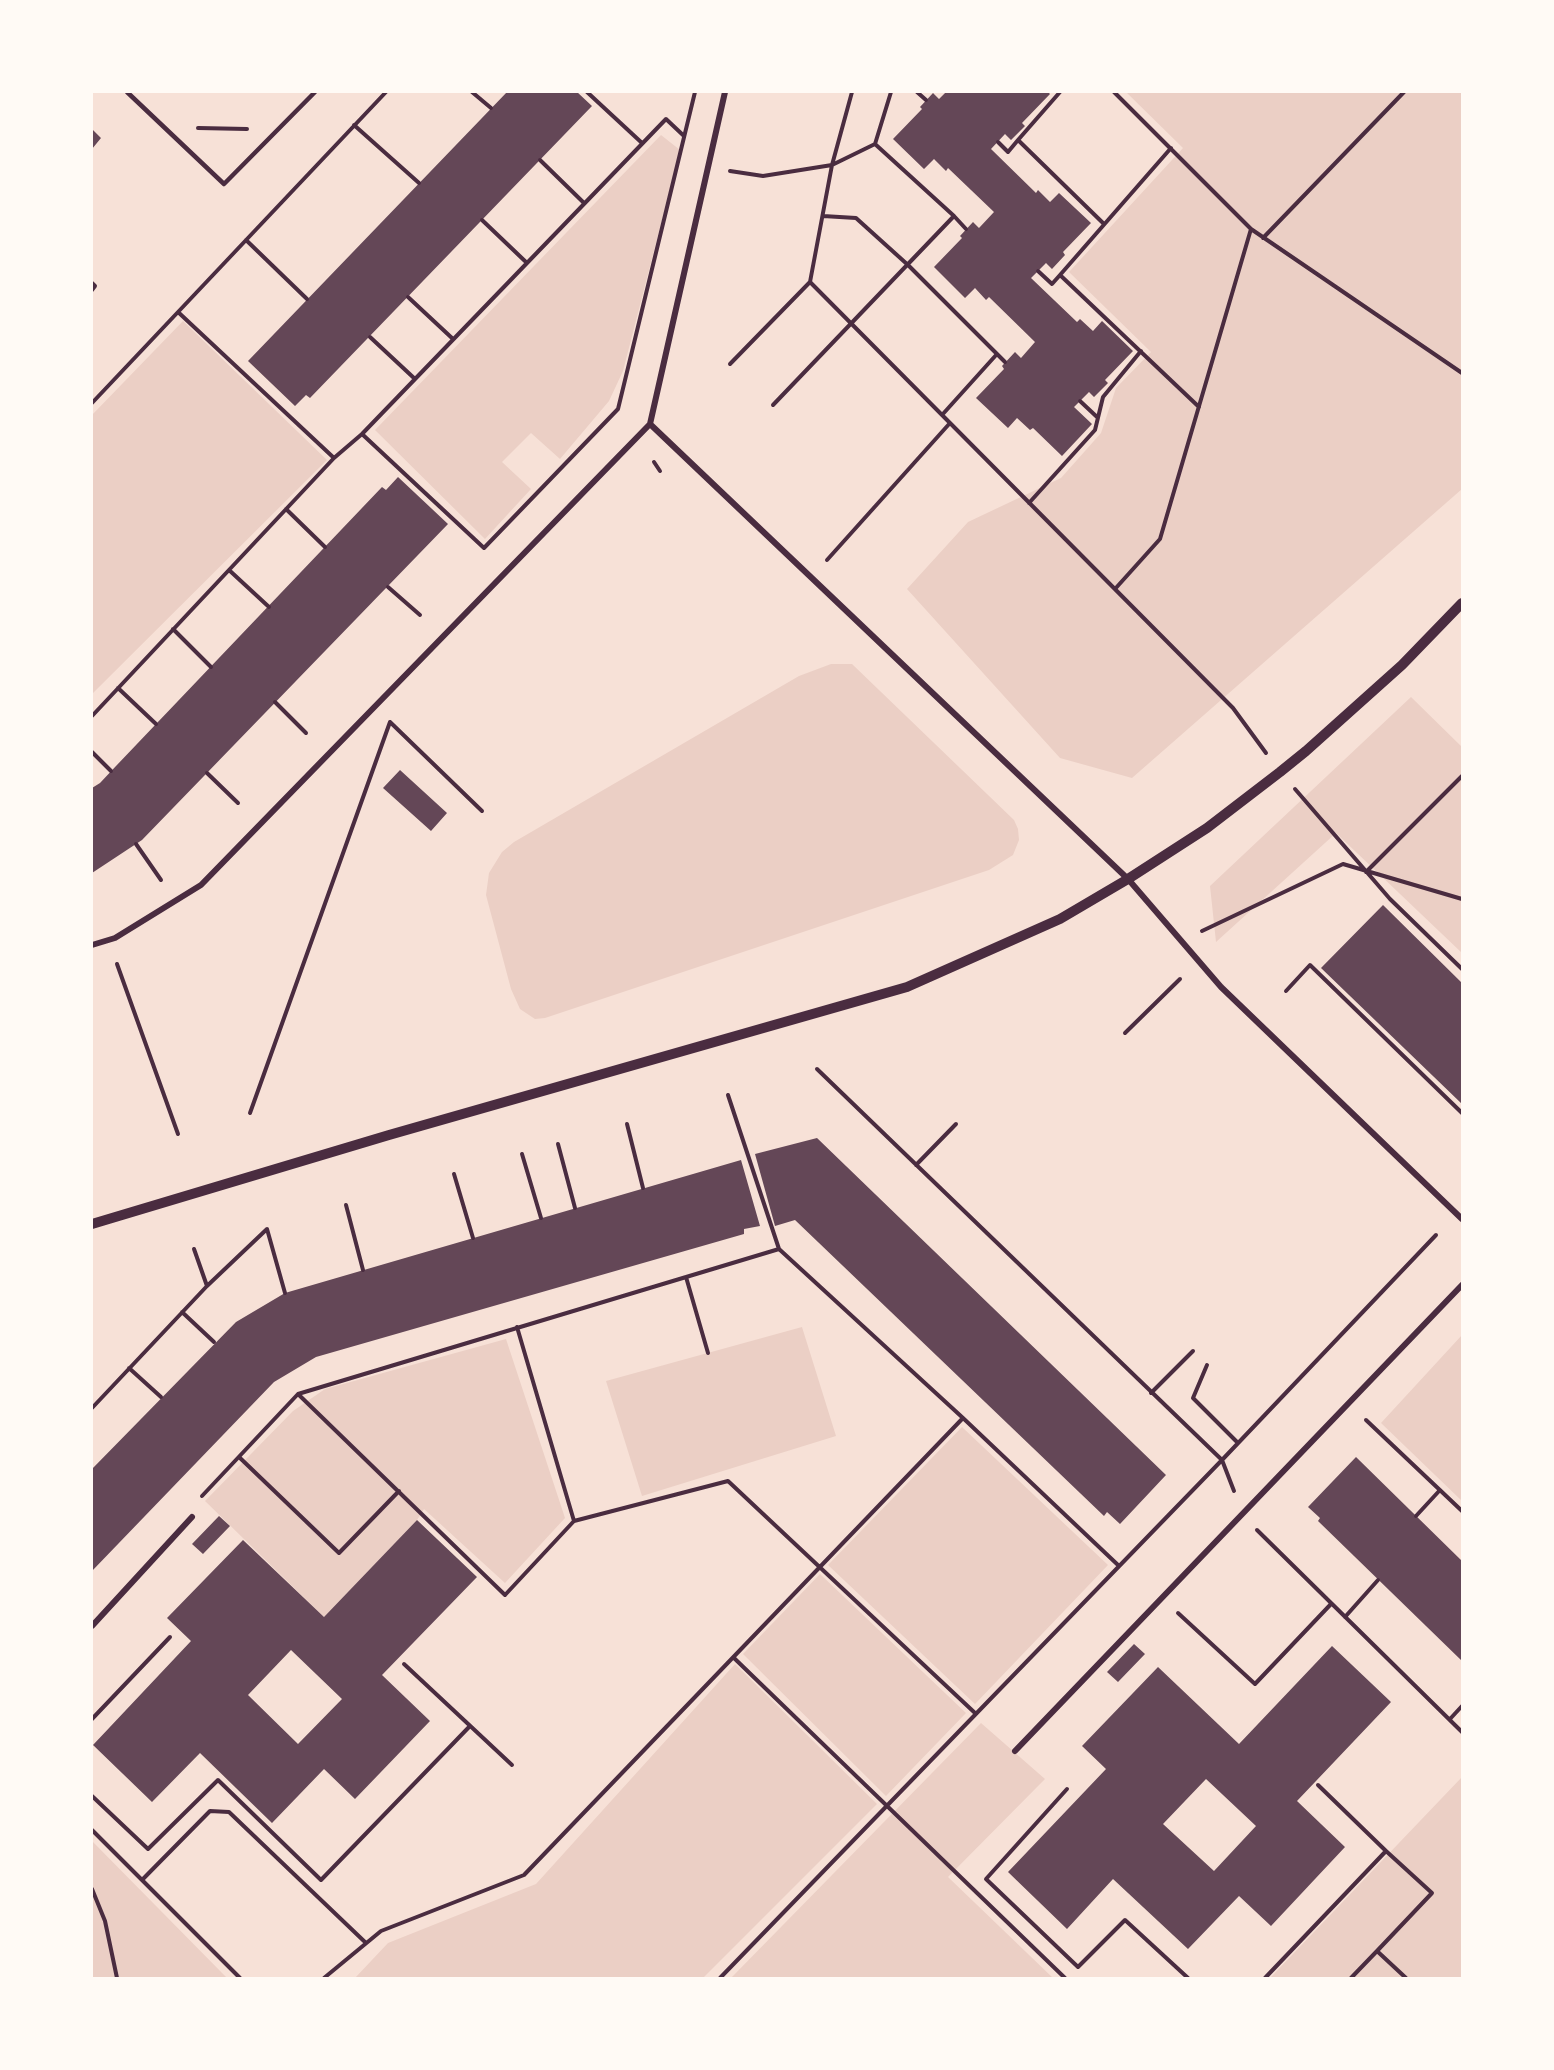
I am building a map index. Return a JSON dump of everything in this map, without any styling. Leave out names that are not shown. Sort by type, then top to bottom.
[{"type":"street","points":[[92,945],[115,938],[201,885],[650,424],[725,92]]},
{"type":"street","points":[[650,424],[1128,879],[1221,987],[1462,1219]]},
{"type":"street","points":[[92,1224],[389,1135],[907,987],[1060,919],[1207,828],[1306,751],[1402,665],[1462,603]]},
{"type":"street","points":[[1015,1751],[1462,1285]]},
{"type":"street","points":[[92,1626],[192,1517]]},
{"type":"lane","points":[[127,92],[224,184],[315,92]]},
{"type":"path","points":[[92,403],[386,92]]},
{"type":"path","points":[[472,92],[491,108]]},
{"type":"path","points":[[587,92],[642,143]]},
{"type":"path","points":[[362,434],[484,548],[618,409],[695,92]]},
{"type":"path","points":[[730,364],[810,282],[832,165],[852,92]]},
{"type":"path","points":[[708,167],[763,176],[832,165],[875,144],[891,92]]},
{"type":"path","points":[[917,92],[926,100]]},
{"type":"path","points":[[998,142],[1008,152],[1060,92]]},
{"type":"path","points":[[1114,92],[1251,230],[1462,373]]},
{"type":"path","points":[[1263,238],[1404,92]]},
{"type":"path","points":[[92,716],[334,458],[362,434],[666,119],[684,136]]},
{"type":"path","points":[[354,125],[419,183]]},
{"type":"path","points":[[194,128],[249,129]]},
{"type":"path","points":[[1018,141],[1104,224]]},
{"type":"path","points":[[875,144],[966,229]]},
{"type":"path","points":[[1038,271],[1052,284],[1171,148]]},
{"type":"path","points":[[540,160],[584,203]]},
{"type":"path","points":[[823,216],[856,218],[908,265],[1005,362]]},
{"type":"path","points":[[773,405],[954,216]]},
{"type":"path","points":[[482,220],[527,263]]},
{"type":"path","points":[[1115,589],[1160,539],[1251,230]]},
{"type":"path","points":[[246,240],[307,299]]},
{"type":"path","points":[[1060,275],[1199,406]]},
{"type":"path","points":[[810,282],[1233,708]]},
{"type":"path","points":[[92,283],[95,286],[92,290]]},
{"type":"path","points":[[408,297],[453,339]]},
{"type":"path","points":[[178,312],[334,458]]},
{"type":"path","points":[[370,336],[415,379]]},
{"type":"path","points":[[1029,502],[1095,430],[1103,397],[1141,351]]},
{"type":"path","points":[[942,416],[997,354]]},
{"type":"path","points":[[1080,401],[1098,417]]},
{"type":"path","points":[[827,560],[950,423]]},
{"type":"path","points":[[286,509],[325,547]]},
{"type":"path","points":[[229,570],[269,607]]},
{"type":"path","points":[[388,587],[420,615]]},
{"type":"path","points":[[173,629],[211,667]]},
{"type":"path","points":[[118,688],[156,724]]},
{"type":"path","points":[[275,702],[306,733]]},
{"type":"path","points":[[250,1113],[390,722],[482,811]]},
{"type":"path","points":[[92,752],[111,771]]},
{"type":"path","points":[[207,773],[238,803]]},
{"type":"path","points":[[1366,872],[1462,776]]},
{"type":"path","points":[[136,844],[161,880]]},
{"type":"path","points":[[1182,941],[1343,864],[1462,899]]},
{"type":"path","points":[[1366,872],[1390,899],[1462,969]]},
{"type":"path","points":[[117,964],[178,1134]]},
{"type":"path","points":[[1286,991],[1310,965],[1462,1113]]},
{"type":"path","points":[[1125,1033],[1180,979]]},
{"type":"path","points":[[817,1069],[1222,1460],[1242,1514],[1462,1732]]},
{"type":"path","points":[[728,1095],[779,1249],[963,1418],[1118,1565]]},
{"type":"path","points":[[627,1124],[643,1188]]},
{"type":"path","points":[[916,1165],[957,1124]]},
{"type":"path","points":[[558,1144],[575,1208]]},
{"type":"path","points":[[522,1154],[541,1218]]},
{"type":"path","points":[[454,1174],[472,1238]]},
{"type":"path","points":[[346,1205],[363,1270]]},
{"type":"path","points":[[92,1408],[207,1286],[267,1229],[285,1293]]},
{"type":"path","points":[[720,1978],[1222,1460],[1436,1235]]},
{"type":"path","points":[[194,1249],[207,1286]]},
{"type":"path","points":[[192,1517],[201,1497],[298,1394],[779,1249]]},
{"type":"path","points":[[686,1276],[708,1353]]},
{"type":"path","points":[[182,1312],[214,1342]]},
{"type":"path","points":[[517,1327],[574,1521]]},
{"type":"path","points":[[1151,1393],[1193,1351]]},
{"type":"path","points":[[1207,1365],[1193,1398],[1238,1443]]},
{"type":"path","points":[[129,1368],[161,1397]]},
{"type":"path","points":[[298,1394],[505,1595],[574,1521],[728,1481],[975,1713]]},
{"type":"path","points":[[324,1978],[381,1931],[524,1875],[963,1418]]},
{"type":"path","points":[[1366,1420],[1462,1511]]},
{"type":"path","points":[[239,1457],[339,1553],[399,1491]]},
{"type":"path","points":[[1416,1516],[1440,1490]]},
{"type":"path","points":[[1345,1617],[1378,1580]]},
{"type":"path","points":[[1162,1598],[1254,1684],[1331,1604]]},
{"type":"path","points":[[92,1719],[170,1637]]},
{"type":"path","points":[[734,1658],[1065,1978]]},
{"type":"path","points":[[404,1664],[512,1765]]},
{"type":"path","points":[[1450,1719],[1462,1706]]},
{"type":"path","points":[[92,1796],[148,1849],[218,1780],[321,1880],[470,1726]]},
{"type":"path","points":[[1318,1785],[1432,1893],[1351,1978]]},
{"type":"path","points":[[1067,1789],[987,1878],[1078,1967],[1125,1920],[1188,1978]]},
{"type":"path","points":[[142,1880],[210,1810],[229,1812],[366,1943]]},
{"type":"path","points":[[92,1831],[240,1978]]},
{"type":"path","points":[[1265,1978],[1386,1851]]},
{"type":"path","points":[[92,1889],[105,1921],[117,1978]]},
{"type":"path","points":[[1377,1951],[1406,1978]]},
{"type":"shaded area","points":[[1126,92],[1462,92],[1462,489],[1132,778],[1060,758],[907,589],[968,522],[1061,478],[1101,433],[1116,388],[1151,352],[1069,272],[1183,148]]},
{"type":"shaded area","points":[[661,135],[680,150],[623,371],[609,401],[560,459],[531,433],[502,462],[531,489],[485,539],[375,430]]},
{"type":"shaded area","points":[[183,321],[327,460],[92,694],[92,415]]},
{"type":"shaded area","points":[[831,664],[852,664],[1014,820],[1019,840],[1013,855],[989,870],[545,1018],[535,1019],[520,1009],[511,989],[486,895],[489,873],[502,852],[514,842],[799,676]]},
{"type":"shaded area","points":[[1411,697],[1462,747],[1462,953],[1336,833],[1216,942],[1210,886]]},
{"type":"shaded area","points":[[802,1327],[836,1436],[642,1496],[606,1381]]},
{"type":"shaded area","points":[[1462,1335],[1462,1501],[1381,1423]]},
{"type":"shaded area","points":[[506,1339],[565,1518],[505,1583],[424,1509],[417,1520],[324,1617],[205,1501],[293,1411],[325,1389]]},
{"type":"shaded area","points":[[962,1427],[1108,1565],[975,1704],[828,1565]]},
{"type":"shaded area","points":[[820,1574],[966,1713],[886,1796],[743,1654]]},
{"type":"shaded area","points":[[735,1664],[877,1804],[703,1978],[355,1978],[388,1943],[536,1884]]},
{"type":"shaded area","points":[[981,1723],[1045,1779],[948,1877],[1053,1978],[731,1978]]},
{"type":"shaded area","points":[[1462,1777],[1462,1978],[1270,1978]]},
{"type":"shaded area","points":[[92,1840],[93,1842],[227,1978],[92,1978]]},
{"type":"building","points":[[507,92],[577,92],[592,106],[310,398],[306,395],[295,406],[248,361]]},
{"type":"building","points":[[946,92],[1048,92],[1050,94],[1022,123],[1025,126],[1011,140],[1005,134],[991,149],[1036,193],[1038,190],[1050,202],[1059,193],[1091,223],[1063,252],[1065,255],[1052,269],[1046,263],[1031,278],[1077,322],[1080,319],[1093,331],[1102,321],[1133,351],[1105,380],[1108,383],[1094,397],[1089,392],[1074,407],[1092,424],[1062,456],[1033,428],[1030,430],[1017,418],[1008,428],[976,398],[1004,369],[1002,366],[1015,352],[1021,358],[1035,342],[989,297],[986,300],[975,288],[965,298],[934,267],[962,238],[960,236],[973,222],[979,228],[994,212],[948,168],[946,171],[934,159],[924,169],[893,139],[922,109],[920,107],[933,93],[939,99]]},
{"type":"building","points":[[92,129],[101,138],[92,149]]},
{"type":"building","points":[[398,477],[448,524],[142,840],[92,873],[92,788],[100,783],[382,487],[386,490]]},
{"type":"building","points":[[400,770],[447,813],[431,831],[383,788]]},
{"type":"building","points":[[1383,905],[1462,983],[1462,1104],[1321,968]]},
{"type":"building","points":[[817,1138],[1166,1475],[1120,1524],[1107,1512],[1104,1516],[795,1220],[775,1226],[755,1154]]},
{"type":"building","points":[[741,1160],[760,1226],[744,1229],[744,1234],[316,1357],[274,1382],[92,1571],[92,1469],[236,1322],[285,1293]]},
{"type":"building","points":[[1356,1457],[1462,1561],[1462,1661],[1318,1521],[1320,1518],[1308,1507]]},
{"type":"building","points":[[219,1516],[230,1526],[203,1554],[192,1544]]},
{"type":"building","points":[[417,1520],[477,1577],[382,1675],[430,1721],[355,1799],[324,1769],[272,1823],[200,1753],[152,1802],[93,1745],[191,1641],[167,1618],[243,1540],[324,1617]],"holes":[[[291,1650],[342,1699],[298,1744],[248,1695]]]},
{"type":"building","points":[[1134,1644],[1145,1654],[1118,1682],[1107,1672]]},
{"type":"building","points":[[1332,1646],[1391,1702],[1297,1801],[1345,1847],[1271,1926],[1239,1896],[1188,1949],[1113,1879],[1067,1929],[1008,1872],[1106,1769],[1082,1746],[1158,1667],[1239,1744]],"holes":[[[1206,1779],[1256,1826],[1214,1871],[1163,1824]]]}]
